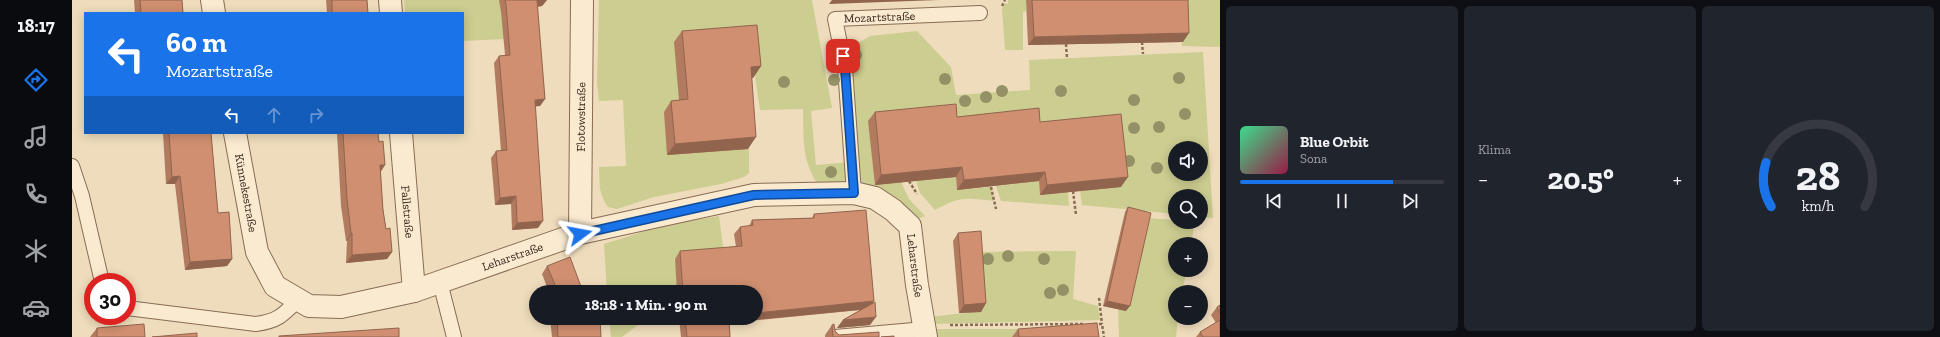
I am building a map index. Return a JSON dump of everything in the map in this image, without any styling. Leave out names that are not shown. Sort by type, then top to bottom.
[{"type":"street","points":[[212,0],[214,12]]},
{"type":"street","points":[[390,0],[391,12]]},
{"type":"street","name":"Flotowstraße","points":[[580,234],[582,0]]},
{"type":"street","name":"Künnekestraße","points":[[235,134],[257,252]]},
{"type":"street","name":"Fallstraße","points":[[401,134],[414,291]]},
{"type":"street","name":"Leharstraße","points":[[257,252],[275,286],[309,306],[341,307],[414,291],[580,234],[754,195],[854,193],[875,198],[893,210],[910,226],[925,330]]},
{"type":"lane","name":"Mozartstraße","points":[[854,193],[845,68],[835,18],[980,13]]},
{"type":"lane","points":[[72,166],[82,196],[100,273]]},
{"type":"lane","points":[[440,282],[454,337]]},
{"type":"lane","points":[[136,309],[256,324],[270,322],[280,318],[298,300]]},
{"type":"lane","points":[[835,337],[925,330]]},
{"type":"path","points":[[1142,42],[1143,54]]},
{"type":"path","points":[[1066,44],[1067,58]]},
{"type":"path","points":[[992,187],[996,209]]},
{"type":"path","points":[[1073,191],[1076,215]]},
{"type":"path","points":[[1100,298],[1104,337]]},
{"type":"path","points":[[925,330],[1102,324]]},
{"type":"green space","points":[[404,0],[500,0],[504,39],[464,41],[464,12],[405,12]]},
{"type":"green space","points":[[599,0],[812,0],[832,108],[811,111],[816,165],[852,162],[842,187],[821,189],[810,169],[805,151],[803,109],[760,110],[749,36],[749,173],[744,177],[721,184],[654,197],[617,209],[608,207],[601,192],[599,167],[626,166],[623,100],[599,101],[597,83]]},
{"type":"green space","points":[[1008,0],[1026,0],[1026,11],[1023,12],[1023,50],[1005,50],[1002,9],[1005,3],[1008,4]]},
{"type":"green space","points":[[1182,0],[1220,0],[1220,47],[1182,46]]},
{"type":"green space","points":[[917,31],[951,67],[956,95],[1030,90],[1029,60],[1203,52],[1213,218],[1208,218],[1208,189],[1168,189],[1168,213],[1082,205],[1080,191],[1121,186],[1115,124],[875,184],[901,182],[909,199],[925,216],[918,219],[899,202],[887,194],[880,191],[862,188],[850,86],[849,54],[858,43],[870,36]]},
{"type":"green space","points":[[956,177],[957,190],[991,187],[994,201],[963,199],[951,202],[935,210],[920,193],[916,181]]},
{"type":"green space","points":[[1039,181],[1040,195],[1068,192],[1069,206],[1001,201],[996,186]]},
{"type":"green space","points":[[719,216],[724,254],[674,259],[680,285],[607,285],[604,244],[664,225]]},
{"type":"green space","points":[[1148,218],[1168,219],[1168,229],[1194,229],[1192,237],[1168,237],[1168,277],[1185,277],[1184,285],[1168,285],[1168,325],[1177,325],[1176,337],[1119,337],[1118,309],[1126,311]]},
{"type":"green space","points":[[1076,251],[1073,299],[1098,306],[1100,320],[931,324],[930,317],[980,311],[977,252]]},
{"type":"green space","points":[[610,325],[638,325],[622,337],[611,337]]},
{"type":"green space","points":[[933,329],[1090,329],[1039,337],[938,337]]},
{"type":"building","points":[[140,0],[182,0],[183,12],[141,12]]},
{"type":"building","points":[[332,0],[367,0],[368,12],[332,12]]},
{"type":"building","points":[[505,0],[537,0],[545,99],[535,100],[543,221],[517,223],[516,196],[500,198],[496,151],[507,150],[499,56],[510,55]]},
{"type":"building","points":[[1032,0],[1188,0],[1189,33],[1034,37]]},
{"type":"building","points":[[757,25],[761,66],[751,67],[756,137],[675,144],[671,101],[688,99],[682,31]]},
{"type":"building","points":[[956,104],[957,117],[1039,108],[1040,122],[1121,114],[1128,177],[1047,185],[1045,172],[964,180],[962,167],[881,175],[875,112]]},
{"type":"building","points":[[169,134],[211,134],[218,213],[229,212],[232,259],[190,262],[180,176],[172,177]]},
{"type":"building","points":[[343,134],[378,134],[379,142],[383,141],[385,165],[380,165],[383,210],[386,229],[390,228],[392,252],[352,255],[352,233],[347,199]]},
{"type":"building","points":[[1128,207],[1151,213],[1130,306],[1107,301]]},
{"type":"building","points":[[866,210],[874,301],[763,312],[763,285],[682,285],[680,251],[742,246],[740,227],[753,225],[752,220],[814,218],[814,214]]},
{"type":"building","points":[[981,231],[986,303],[964,305],[958,233]]},
{"type":"building","points":[[570,257],[580,285],[555,285],[547,266]]},
{"type":"building","points":[[875,302],[876,317],[843,320]]},
{"type":"building","points":[[1220,305],[1220,313],[1217,307]]},
{"type":"building","points":[[1220,320],[1220,337],[1203,337],[1200,332]]},
{"type":"building","points":[[1097,323],[1099,337],[1019,337],[1018,329]]},
{"type":"building","points":[[144,324],[145,337],[97,337],[97,328]]},
{"type":"building","points":[[834,324],[835,331],[839,335],[879,332],[879,337],[833,337],[832,325]]},
{"type":"building","points":[[557,325],[600,325],[601,337],[558,337]]},
{"type":"building","points":[[686,325],[729,325],[730,337],[687,337]]},
{"type":"building","points":[[399,328],[399,337],[279,337],[279,336]]},
{"type":"building","points":[[197,333],[197,337],[152,337]]},
{"type":"route","points":[[580,234],[754,195],[854,193],[851,138],[843,56]]}]
